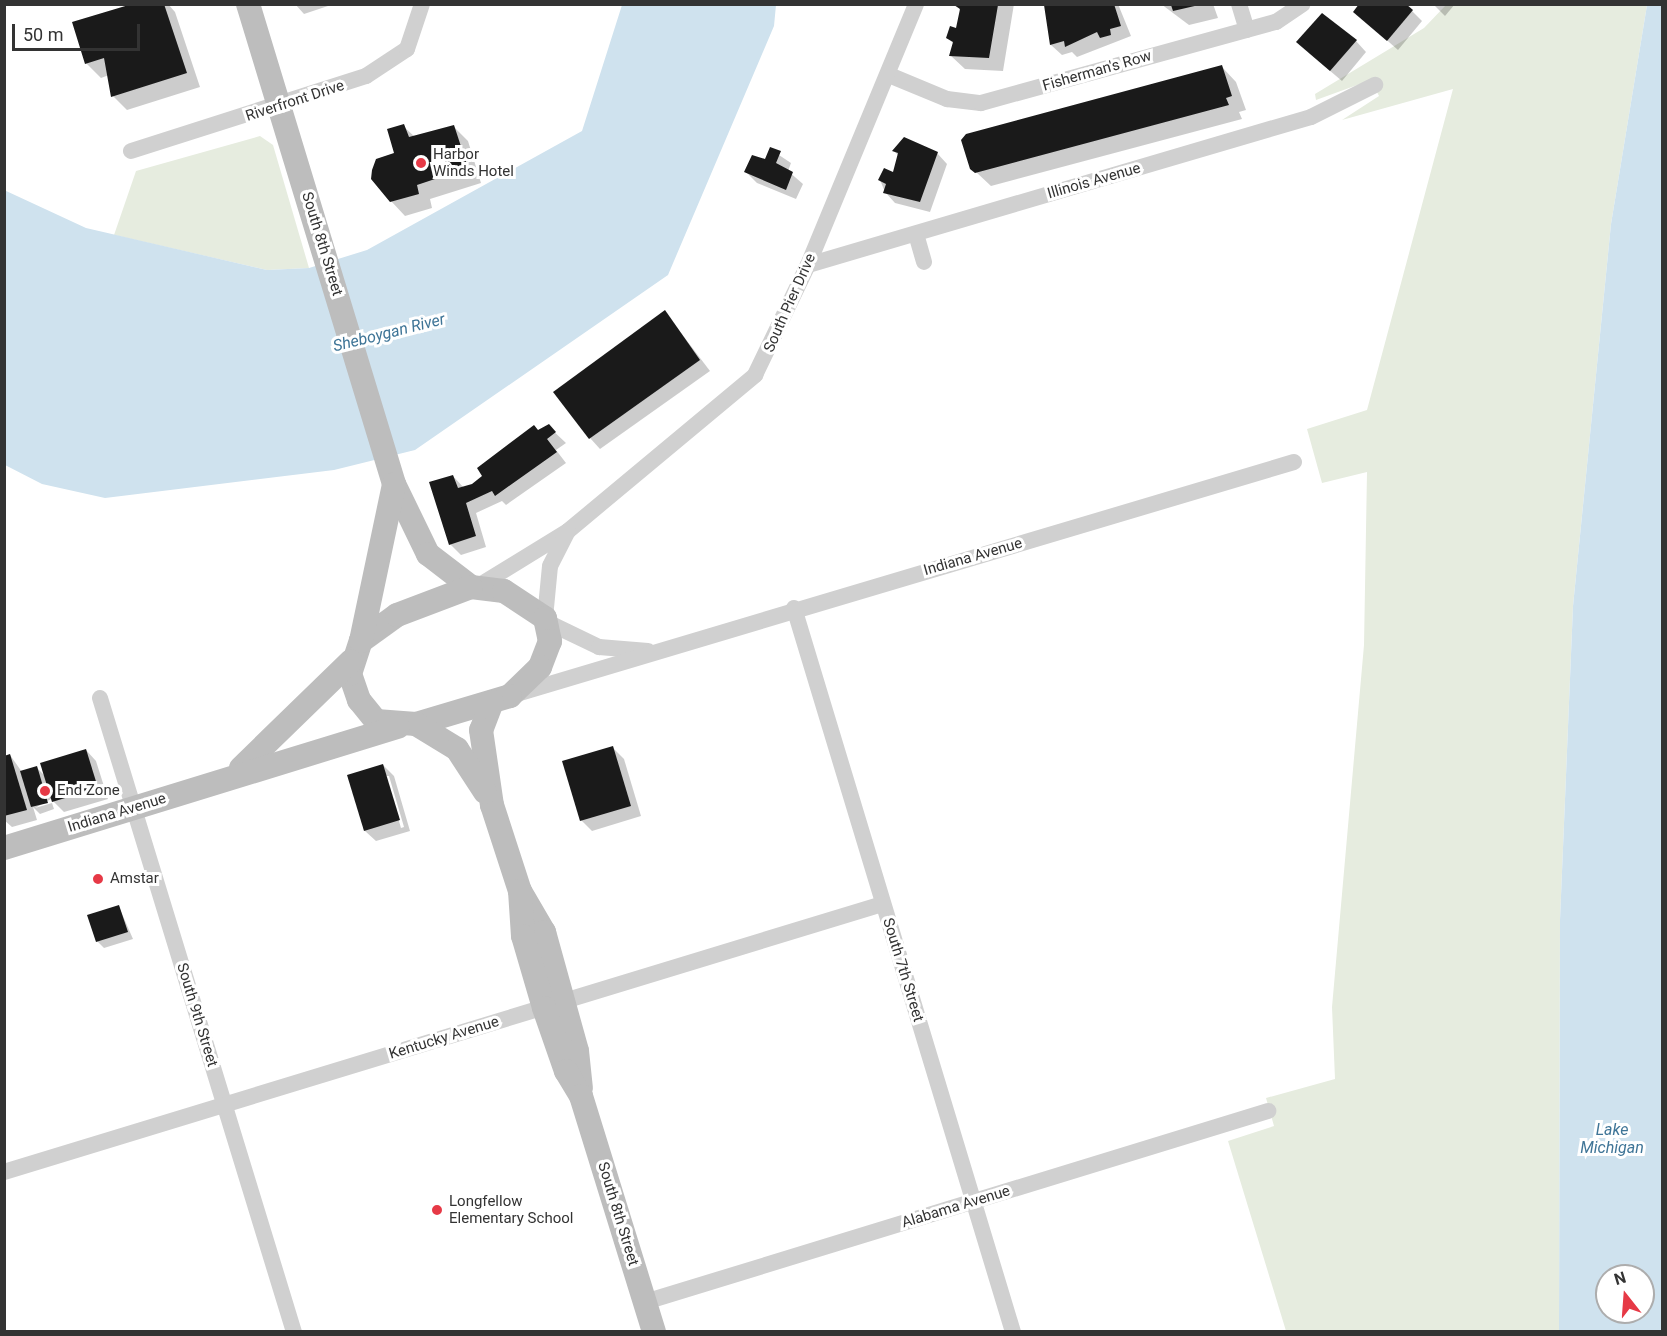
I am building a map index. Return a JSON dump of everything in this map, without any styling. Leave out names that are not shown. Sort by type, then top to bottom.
[{"type":"main road","name":"South 8th Street","points":[[248,4],[394,484],[428,554],[473,587]]},
{"type":"main road","name":"South 8th Street","points":[[356,651],[394,484]]},
{"type":"main road","points":[[473,587],[504,591],[546,620],[546,657],[501,699],[407,725],[365,711],[354,688],[356,651],[396,615],[473,587]]},
{"type":"main road","name":"Indiana Avenue","points":[[230,777],[270,745],[356,651]]},
{"type":"main road","name":"South 8th Street","points":[[501,699],[481,730],[492,804],[520,891],[538,917],[554,1005],[580,1069],[581,1096],[654,1332]]},
{"type":"main road","name":"South 8th Street","points":[[407,725],[457,749],[492,804]]},
{"type":"main road","name":"Indiana Avenue","points":[[4,848],[230,777],[407,725]]},
{"type":"street","name":"Riverfront Drive","points":[[131,151],[351,83],[395,59],[412,40],[422,4]]},
{"type":"street","name":"South Pier Drive","points":[[473,587],[568,531],[755,375],[808,265],[889,75],[916,4]]},
{"type":"street","points":[[1239,4],[1246,30]]},
{"type":"street","name":"Fisherman's Row","points":[[889,75],[947,99],[981,103],[1276,22],[1303,4]]},
{"type":"street","name":"Illinois Avenue","points":[[808,265],[1311,117],[1375,85]]},
{"type":"street","points":[[916,234],[924,262]]},
{"type":"street","name":"Indiana Avenue","points":[[501,699],[610,670],[652,651],[1294,462]]},
{"type":"street","name":"South Pier Drive","points":[[546,620],[551,562],[568,531]]},
{"type":"street","name":"South 7th Street","points":[[794,608],[1013,1332]]},
{"type":"street","name":"Indiana Avenue","points":[[546,620],[599,647],[652,651]]},
{"type":"street","name":"South 9th Street","points":[[100,698],[294,1332]]},
{"type":"street","name":"Kentucky Avenue","points":[[4,1172],[882,904]]},
{"type":"street","name":"Alabama Avenue","points":[[645,1302],[1268,1111]]},
{"type":"shaded area","points":[[1446,5],[1647,5],[1611,224],[1573,606],[1560,920],[1559,1331],[1286,1331],[1228,1141],[1274,1126],[1266,1098],[1335,1079],[1332,1007],[1364,645],[1367,472],[1322,483],[1307,429],[1367,410],[1453,89],[1342,120],[1379,96],[1371,80],[1316,100],[1315,94],[1424,28]]},
{"type":"shaded area","points":[[260,136],[273,145],[309,268],[267,270],[114,235],[136,171]]},
{"type":"water","name":"Sheboygan River","points":[[622,5],[776,5],[774,26],[668,275],[415,450],[334,470],[105,498],[42,484],[5,465],[4,190],[86,228],[267,270],[309,268],[367,250],[582,131]]},
{"type":"water","name":"Lake Michigan","points":[[1647,5],[1662,5],[1662,1331],[1559,1331],[1560,920],[1573,606],[1611,224]]},
{"type":"building","points":[[132,4],[164,4],[187,73],[111,97],[104,58],[85,64],[72,22]]},
{"type":"building","points":[[1114,4],[1121,26],[1110,29],[1111,35],[1100,38],[1097,32],[1065,47],[1064,41],[1050,45],[1044,5]]},
{"type":"building","points":[[1359,4],[1406,4],[1413,10],[1387,41],[1353,12]]},
{"type":"building","points":[[954,5],[998,5],[989,58],[949,56],[953,42],[946,38],[950,26],[956,28],[960,9]]},
{"type":"building","points":[[1171,5],[1199,5],[1173,11]]},
{"type":"building","points":[[1322,13],[1357,40],[1330,71],[1296,42]]},
{"type":"building","points":[[1222,65],[1232,96],[1226,98],[1229,105],[975,173],[970,169],[961,140],[966,134]]},
{"type":"building","name":"Harbor Winds Hotel","points":[[404,124],[409,137],[454,125],[468,168],[417,185],[419,194],[390,202],[371,179],[372,170],[376,159],[394,153],[387,129]]},
{"type":"building","points":[[904,137],[938,152],[920,202],[883,193],[886,184],[878,180],[884,168],[893,172],[898,153],[892,151]]},
{"type":"building","points":[[770,147],[781,151],[776,163],[793,172],[786,190],[744,172],[752,155],[765,159]]},
{"type":"building","points":[[665,310],[700,360],[589,439],[553,392]]},
{"type":"building","points":[[549,424],[556,432],[547,439],[557,452],[495,496],[492,491],[466,503],[476,536],[449,545],[429,482],[453,475],[458,488],[472,484],[482,476],[477,468],[534,425],[538,430]]},
{"type":"building","points":[[613,746],[631,806],[580,821],[562,761]]},
{"type":"building","points":[[86,749],[98,788],[52,802],[40,763]]},
{"type":"building","points":[[10,754],[27,810],[4,816],[4,756]]},
{"type":"building","points":[[383,764],[400,820],[364,831],[347,775]]},
{"type":"building","points":[[37,766],[48,803],[31,807],[20,771]]},
{"type":"building","points":[[119,905],[128,932],[96,942],[87,915]]},
{"type":"place","name":"Harbor Winds Hotel","points":[[421,163]]},
{"type":"place","name":"End Zone","points":[[45,791]]},
{"type":"place","name":"Amstar","points":[[98,879]]},
{"type":"place","name":"Longfellow Elementary School","points":[[437,1210]]}]
